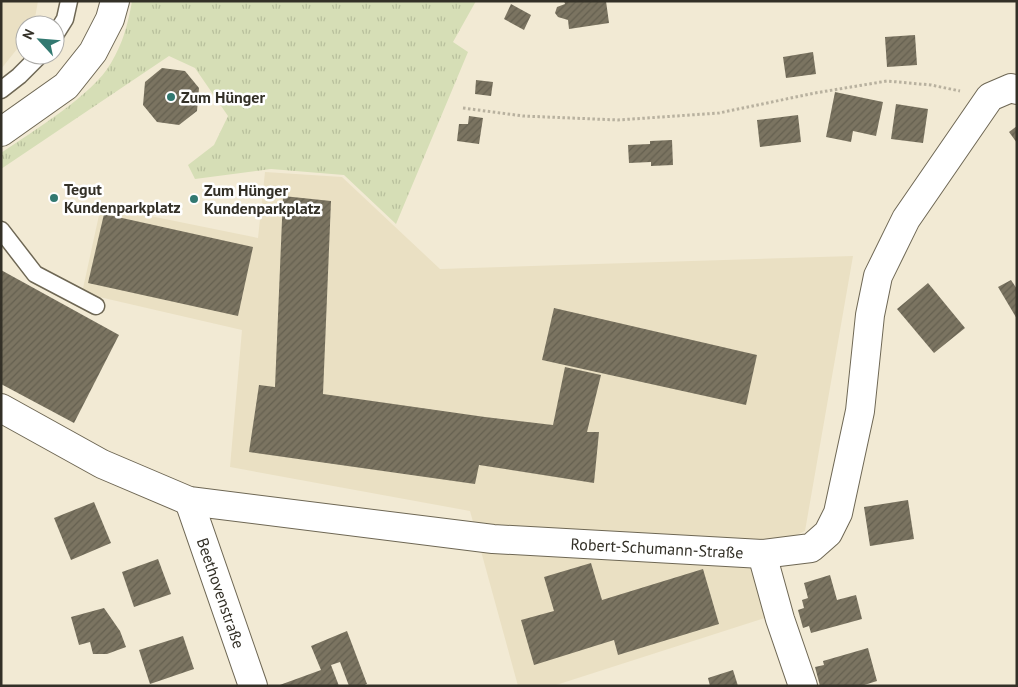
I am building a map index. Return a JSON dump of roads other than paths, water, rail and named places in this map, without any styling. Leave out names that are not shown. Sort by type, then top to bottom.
[{"type":"street","points":[[1,132],[66,86],[93,52],[110,19],[115,1]]},
{"type":"street","name":"Robert-Schumann-Straße","points":[[1,408],[102,464],[189,501],[493,540],[762,554],[811,548],[828,533],[838,513],[860,411],[870,315],[878,276],[906,219],[990,97],[1012,88],[1017,90]]},
{"type":"street","name":"Beethovenstraße","points":[[189,501],[252,686]]},
{"type":"street","points":[[762,554],[780,619],[803,686]]},
{"type":"lane","points":[[65,19],[69,1]]},
{"type":"lane","points":[[1,90],[30,65]]},
{"type":"lane","points":[[1,230],[34,274],[96,306]]},
{"type":"place","name":"Zum Hünger","points":[[171,97]]},
{"type":"place","name":"Tegut Kundenparkplatz","points":[[54,198]]},
{"type":"place","name":"Zum Hünger Kundenparkplatz","points":[[194,199]]}]
